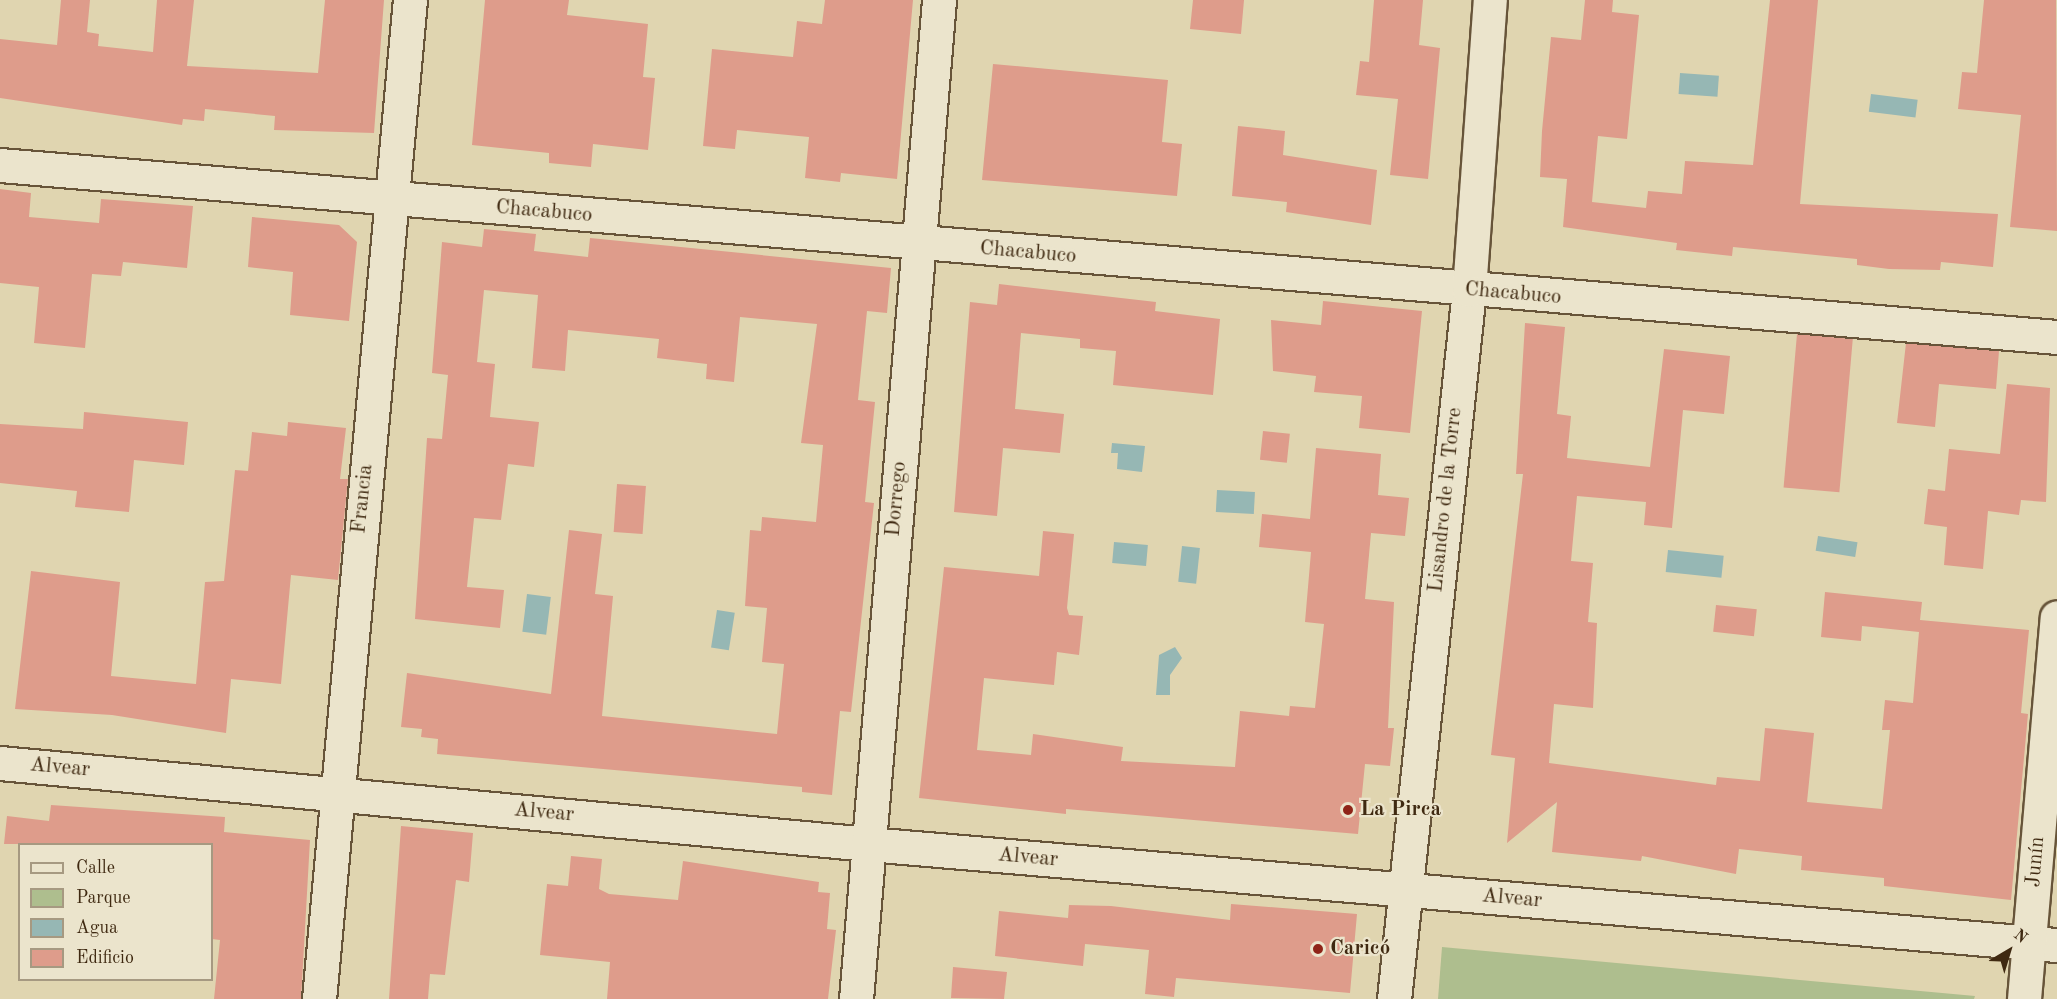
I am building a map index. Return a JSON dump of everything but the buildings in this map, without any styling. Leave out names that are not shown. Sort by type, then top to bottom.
[{"type":"street","name":"Francia","points":[[319,999],[334,794],[393,199],[410,0]]},
{"type":"street","name":"Dorrego","points":[[856,999],[939,0]]},
{"type":"street","name":"Lisandro de la Torre","points":[[1394,999],[1469,290],[1490,0]]},
{"type":"street","name":"Chacabuco","points":[[0,165],[1469,290],[2057,337]]},
{"type":"street","name":"Junín","points":[[2024,999],[2043,944],[2057,617]]},
{"type":"street","name":"Alvear","points":[[0,763],[868,844],[2043,944]]},
{"type":"green space","points":[[1442,947],[1975,996],[1974,999],[1438,999]]},
{"type":"water","points":[[1680,73],[1719,76],[1717,97],[1679,94]]},
{"type":"water","points":[[1871,94],[1918,100],[1915,118],[1869,112]]},
{"type":"water","points":[[1112,443],[1145,446],[1142,472],[1117,469],[1118,453],[1111,453]]},
{"type":"water","points":[[1217,490],[1255,492],[1254,514],[1216,512]]},
{"type":"water","points":[[1818,536],[1858,542],[1855,557],[1816,551]]},
{"type":"water","points":[[1114,542],[1148,545],[1146,566],[1112,563]]},
{"type":"water","points":[[1182,546],[1200,548],[1196,584],[1178,582]]},
{"type":"water","points":[[1668,550],[1724,556],[1721,578],[1666,572]]},
{"type":"water","points":[[527,594],[551,597],[546,635],[522,632]]},
{"type":"water","points":[[717,610],[735,613],[729,650],[711,648]]},
{"type":"water","points":[[1175,647],[1182,658],[1170,675],[1170,695],[1156,695],[1159,655]]},
{"type":"place","name":"La Pirca","points":[[1348,810]]},
{"type":"place","name":"Caricó","points":[[1318,949]]}]
